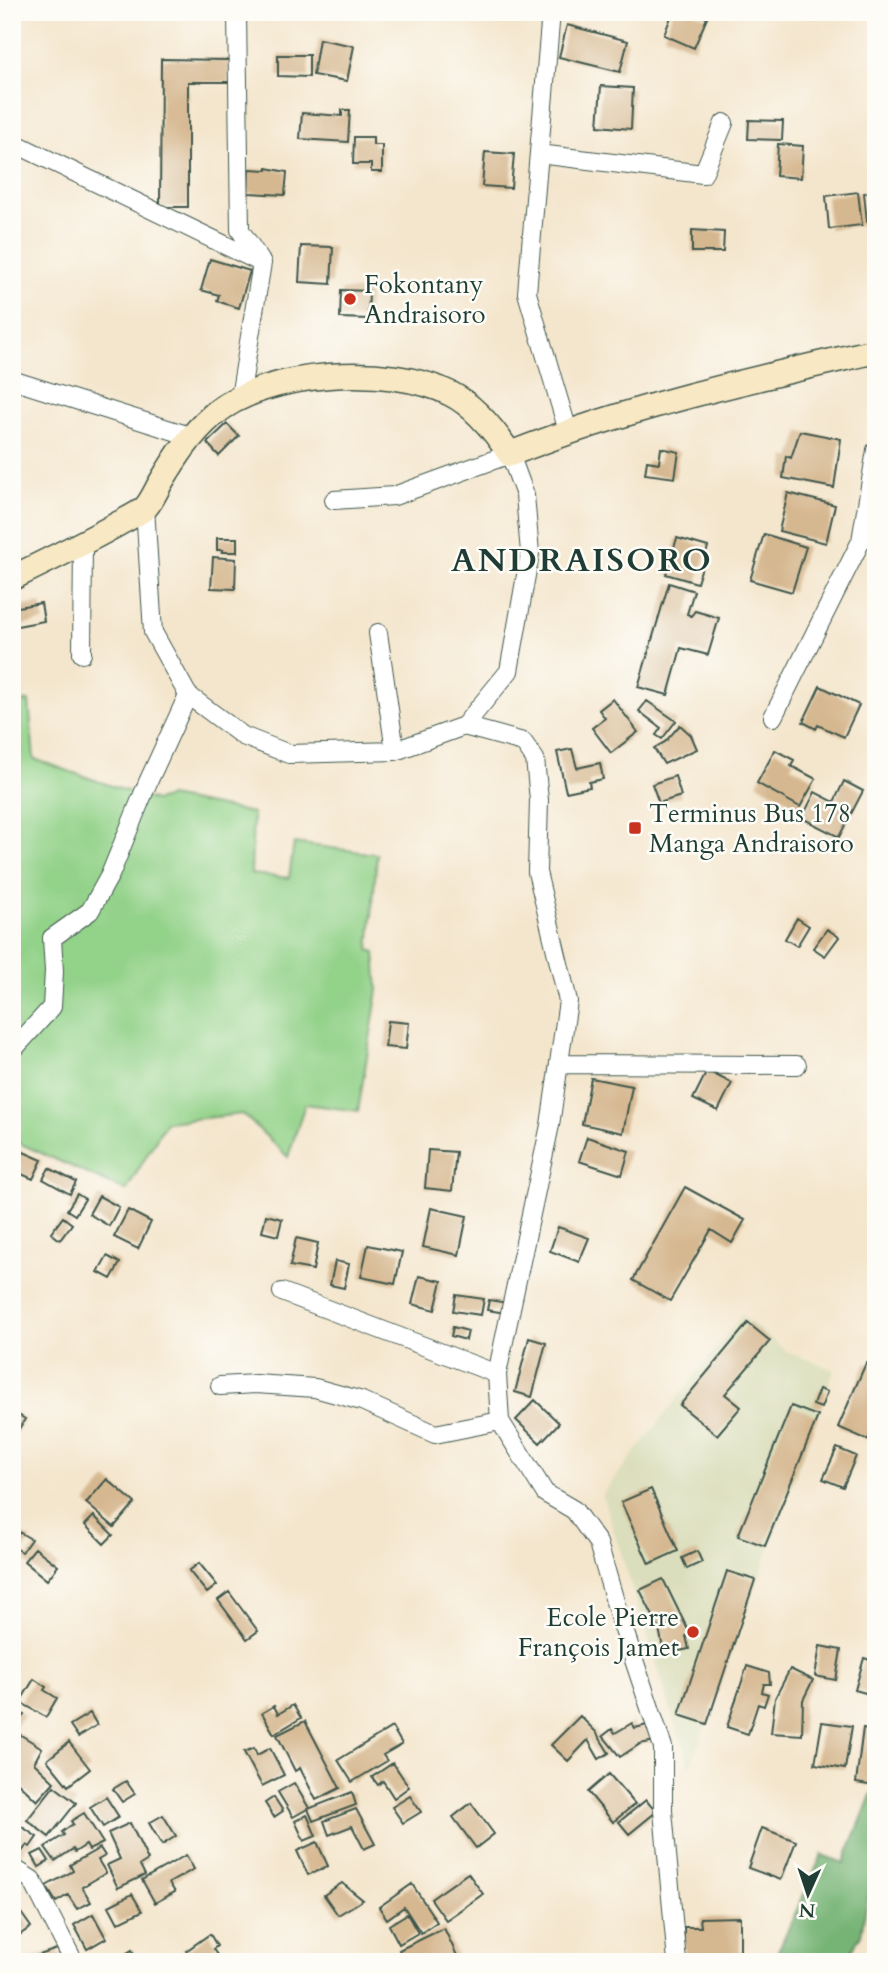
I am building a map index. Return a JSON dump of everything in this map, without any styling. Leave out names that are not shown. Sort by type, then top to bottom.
[{"type":"street","points":[[237,12],[240,230],[262,263],[240,397]]},
{"type":"street","points":[[551,12],[527,293],[568,431]]},
{"type":"street","points":[[539,154],[703,173],[724,123]]},
{"type":"street","points":[[12,142],[262,263]]},
{"type":"street","points":[[334,500],[394,496],[568,431],[757,378],[876,351]]},
{"type":"street","points":[[12,578],[83,544],[145,508],[190,436],[215,413],[240,397],[276,383],[309,378],[354,375],[416,382],[452,394],[493,428],[510,454],[525,495],[530,553],[509,671],[464,726],[395,751],[289,754],[243,736],[187,695],[153,632],[145,508]]},
{"type":"street","points":[[12,380],[190,436]]},
{"type":"street","points":[[773,717],[861,541],[876,450]]},
{"type":"street","points":[[82,654],[83,544]]},
{"type":"street","points":[[378,633],[395,751]]},
{"type":"street","points":[[12,1051],[52,1007],[54,971],[51,938],[90,911],[110,875],[187,695]]},
{"type":"street","points":[[464,726],[523,742],[536,759],[539,800],[537,872],[568,1001],[550,1125],[497,1374],[500,1421],[545,1493],[574,1510],[598,1543],[663,1748],[663,1811],[677,1962]]},
{"type":"street","points":[[559,1064],[797,1065]]},
{"type":"street","points":[[282,1292],[497,1374]]},
{"type":"street","points":[[220,1386],[257,1384],[315,1388],[362,1401],[435,1434],[500,1421]]},
{"type":"street","points":[[12,1867],[32,1880],[74,1962]]},
{"type":"shaded area","name":"Ecole Pierre François Jamet","points":[[742,1315],[786,1351],[834,1370],[690,1768],[602,1495]]},
{"type":"green space","points":[[29,701],[34,759],[155,801],[169,797],[253,813],[251,874],[289,878],[294,843],[377,854],[369,950],[375,952],[378,990],[358,1111],[305,1104],[288,1157],[243,1114],[166,1122],[126,1191],[12,1140],[12,703]]},
{"type":"green space","points":[[872,1793],[876,1795],[876,1849],[861,1935],[845,1962],[773,1962],[822,1855],[844,1863]]},
{"type":"building","points":[[673,12],[694,12],[707,18],[694,48],[664,35]]},
{"type":"building","points":[[567,25],[628,41],[620,72],[559,57]]},
{"type":"building","points":[[319,39],[354,46],[347,81],[313,75]]},
{"type":"building","points":[[278,55],[309,55],[309,77],[278,76]]},
{"type":"building","points":[[161,59],[229,60],[229,82],[188,82],[188,207],[160,207]]},
{"type":"building","points":[[601,86],[633,88],[631,129],[598,126]]},
{"type":"building","points":[[342,110],[350,110],[348,142],[300,139],[302,113],[342,116]]},
{"type":"building","points":[[749,120],[783,121],[782,140],[748,139]]},
{"type":"building","points":[[354,137],[373,137],[373,145],[382,145],[382,172],[371,172],[371,164],[353,164]]},
{"type":"building","points":[[778,144],[803,146],[801,178],[776,176]]},
{"type":"building","points":[[485,152],[514,154],[511,188],[482,186]]},
{"type":"building","points":[[267,168],[287,172],[285,195],[248,193],[249,169]]},
{"type":"building","points":[[876,191],[876,221],[867,222],[864,193]]},
{"type":"building","points":[[858,192],[862,225],[829,229],[826,196]]},
{"type":"building","points":[[692,230],[724,232],[723,252],[692,252]]},
{"type":"building","points":[[301,246],[333,247],[331,284],[299,282]]},
{"type":"building","points":[[210,259],[250,271],[239,308],[217,301],[219,295],[201,290]]},
{"type":"building","points":[[341,290],[369,291],[368,319],[340,318]]},
{"type":"building","points":[[227,424],[239,436],[219,456],[207,443]]},
{"type":"building","points":[[800,431],[841,439],[834,488],[783,478],[786,456],[791,458]]},
{"type":"building","points":[[661,448],[679,452],[675,478],[645,474],[647,461],[659,463]]},
{"type":"building","points":[[788,493],[835,505],[826,543],[779,531]]},
{"type":"building","points":[[764,534],[806,547],[792,592],[750,580]]},
{"type":"building","points":[[217,538],[237,538],[237,552],[217,550]]},
{"type":"building","points":[[677,538],[708,547],[697,583],[666,574]]},
{"type":"building","points":[[213,557],[236,559],[235,589],[211,588]]},
{"type":"building","points":[[669,583],[694,591],[687,614],[691,616],[695,611],[719,618],[708,655],[681,648],[668,695],[638,687]]},
{"type":"building","points":[[41,603],[44,621],[12,627],[12,608]]},
{"type":"building","points":[[820,686],[859,705],[844,737],[818,725],[816,729],[803,722]]},
{"type":"building","points":[[613,699],[638,732],[611,753],[592,728],[605,718],[599,710]]},
{"type":"building","points":[[647,701],[676,721],[662,739],[656,735],[661,728],[639,711]]},
{"type":"building","points":[[680,725],[691,735],[697,749],[664,764],[654,748],[665,742]]},
{"type":"building","points":[[572,749],[577,768],[600,763],[603,779],[589,782],[590,787],[566,792],[557,752]]},
{"type":"building","points":[[775,750],[794,760],[791,766],[816,779],[800,807],[757,783]]},
{"type":"building","points":[[675,776],[681,796],[659,803],[652,784]]},
{"type":"building","points":[[844,781],[863,791],[839,837],[802,818],[815,792],[834,802]]},
{"type":"building","points":[[797,918],[809,926],[797,946],[785,939]]},
{"type":"building","points":[[827,929],[839,937],[825,956],[813,948]]},
{"type":"building","points":[[388,1021],[409,1023],[406,1049],[385,1047]]},
{"type":"building","points":[[707,1071],[732,1083],[718,1111],[693,1099]]},
{"type":"building","points":[[591,1078],[632,1086],[623,1133],[582,1124]]},
{"type":"building","points":[[587,1137],[629,1151],[622,1175],[579,1161]]},
{"type":"building","points":[[12,1147],[42,1160],[33,1179],[12,1170]]},
{"type":"building","points":[[428,1150],[456,1152],[452,1191],[425,1188]]},
{"type":"building","points":[[49,1168],[76,1182],[70,1194],[43,1179]]},
{"type":"building","points":[[685,1187],[745,1220],[732,1243],[711,1230],[670,1301],[633,1280]]},
{"type":"building","points":[[77,1194],[85,1199],[75,1215],[67,1210]]},
{"type":"building","points":[[99,1196],[119,1207],[109,1226],[89,1214]]},
{"type":"building","points":[[431,1208],[467,1216],[459,1255],[423,1247]]},
{"type":"building","points":[[128,1210],[151,1222],[138,1249],[114,1237]]},
{"type":"building","points":[[266,1215],[282,1219],[278,1236],[262,1232]]},
{"type":"building","points":[[63,1217],[72,1224],[60,1240],[51,1233]]},
{"type":"building","points":[[558,1227],[589,1238],[579,1262],[550,1251]]},
{"type":"building","points":[[296,1238],[318,1243],[313,1270],[290,1266]]},
{"type":"building","points":[[368,1245],[402,1252],[395,1284],[361,1277]]},
{"type":"building","points":[[107,1256],[120,1263],[111,1279],[98,1272]]},
{"type":"building","points":[[335,1261],[349,1264],[344,1288],[330,1285]]},
{"type":"building","points":[[419,1276],[442,1281],[435,1310],[412,1304]]},
{"type":"building","points":[[456,1295],[484,1299],[481,1315],[453,1311]]},
{"type":"building","points":[[489,1300],[508,1303],[506,1313],[487,1310]]},
{"type":"building","points":[[748,1323],[770,1341],[725,1394],[741,1407],[717,1435],[680,1405]]},
{"type":"building","points":[[453,1327],[468,1331],[466,1340],[451,1336]]},
{"type":"building","points":[[529,1338],[546,1343],[532,1397],[515,1392]]},
{"type":"building","points":[[866,1363],[876,1367],[876,1422],[868,1440],[838,1427]]},
{"type":"building","points":[[819,1389],[827,1392],[821,1408],[813,1405]]},
{"type":"building","points":[[535,1400],[559,1423],[540,1443],[516,1420]]},
{"type":"building","points":[[791,1406],[818,1416],[765,1546],[738,1536]]},
{"type":"building","points":[[12,1411],[25,1419],[15,1435],[12,1433]]},
{"type":"building","points":[[837,1448],[856,1456],[843,1487],[823,1479]]},
{"type":"building","points":[[107,1479],[135,1503],[114,1527],[86,1503]]},
{"type":"building","points":[[651,1489],[678,1551],[649,1564],[621,1502]]},
{"type":"building","points":[[94,1516],[113,1535],[104,1544],[85,1525]]},
{"type":"building","points":[[19,1532],[31,1539],[22,1552],[12,1546]]},
{"type":"building","points":[[35,1548],[58,1566],[47,1580],[24,1561]]},
{"type":"building","points":[[697,1551],[702,1562],[687,1569],[682,1558]]},
{"type":"building","points":[[199,1563],[217,1585],[207,1593],[189,1571]]},
{"type":"building","points":[[727,1571],[755,1580],[707,1724],[679,1715]]},
{"type":"building","points":[[663,1579],[690,1634],[686,1636],[689,1649],[664,1654],[659,1628],[640,1590]]},
{"type":"building","points":[[229,1592],[258,1631],[247,1639],[218,1600]]},
{"type":"building","points":[[820,1646],[841,1650],[836,1680],[815,1676]]},
{"type":"building","points":[[864,1658],[876,1662],[876,1696],[855,1690]]},
{"type":"building","points":[[747,1666],[769,1673],[770,1684],[764,1684],[762,1692],[768,1694],[764,1706],[758,1704],[748,1734],[727,1727]]},
{"type":"building","points":[[790,1669],[813,1680],[803,1700],[802,1735],[771,1733],[775,1698]]},
{"type":"building","points":[[34,1679],[46,1687],[44,1690],[57,1698],[46,1717],[20,1702]]},
{"type":"building","points":[[12,1705],[24,1715],[12,1730]]},
{"type":"building","points":[[293,1705],[301,1718],[274,1734],[262,1713],[274,1706],[278,1714]]},
{"type":"building","points":[[90,1713],[97,1725],[78,1737],[70,1725]]},
{"type":"building","points":[[580,1716],[596,1732],[609,1753],[599,1759],[588,1740],[568,1761],[551,1745]]},
{"type":"building","points":[[305,1721],[340,1788],[316,1800],[300,1768],[295,1771],[277,1735]]},
{"type":"building","points":[[822,1722],[852,1726],[845,1769],[815,1764]]},
{"type":"building","points":[[632,1723],[635,1728],[651,1724],[655,1741],[640,1744],[620,1757],[603,1736],[612,1729],[615,1733]]},
{"type":"building","points":[[392,1727],[402,1744],[383,1755],[387,1761],[352,1782],[338,1760]]},
{"type":"building","points":[[863,1728],[876,1730],[875,1786],[856,1783]]},
{"type":"building","points":[[16,1732],[42,1748],[34,1763],[54,1782],[37,1801],[12,1777],[12,1738]]},
{"type":"building","points":[[69,1742],[90,1769],[68,1786],[47,1760]]},
{"type":"building","points":[[254,1748],[257,1755],[270,1748],[284,1775],[262,1786],[244,1752]]},
{"type":"building","points":[[393,1763],[409,1787],[394,1798],[383,1781],[378,1785],[372,1777]]},
{"type":"building","points":[[609,1774],[635,1804],[613,1822],[588,1792]]},
{"type":"building","points":[[126,1781],[135,1794],[122,1802],[113,1789]]},
{"type":"building","points":[[294,1783],[309,1808],[293,1817],[278,1792]]},
{"type":"building","points":[[54,1786],[76,1803],[49,1837],[27,1820]]},
{"type":"building","points":[[352,1792],[356,1805],[313,1821],[308,1809]]},
{"type":"building","points":[[410,1796],[421,1812],[403,1823],[392,1807]]},
{"type":"building","points":[[106,1797],[119,1817],[103,1827],[90,1807]]},
{"type":"building","points":[[274,1797],[283,1811],[274,1817],[265,1803]]},
{"type":"building","points":[[646,1800],[656,1812],[629,1834],[619,1822]]},
{"type":"building","points":[[471,1803],[494,1834],[476,1848],[453,1817]]},
{"type":"building","points":[[356,1809],[375,1844],[364,1849],[352,1826],[329,1835],[324,1821]]},
{"type":"building","points":[[84,1813],[103,1843],[89,1850],[86,1845],[75,1852],[73,1849],[55,1861],[45,1847],[64,1835],[62,1832],[73,1824],[71,1821]]},
{"type":"building","points":[[12,1814],[21,1820],[18,1824],[37,1837],[17,1858],[12,1855]]},
{"type":"building","points":[[163,1815],[176,1836],[162,1845],[149,1823]]},
{"type":"building","points":[[307,1815],[316,1836],[304,1841],[295,1821]]},
{"type":"building","points":[[130,1823],[148,1860],[140,1865],[145,1875],[118,1888],[107,1865],[120,1859],[108,1833]]},
{"type":"building","points":[[762,1828],[796,1841],[781,1880],[748,1868]]},
{"type":"building","points":[[317,1842],[328,1866],[308,1875],[297,1851]]},
{"type":"building","points":[[100,1848],[105,1856],[98,1860],[106,1873],[82,1887],[91,1902],[77,1909],[68,1895],[56,1902],[46,1886],[73,1871],[70,1865]]},
{"type":"building","points":[[42,1850],[49,1861],[39,1867],[32,1855]]},
{"type":"building","points":[[186,1855],[194,1869],[169,1883],[175,1892],[155,1903],[142,1880]]},
{"type":"building","points":[[468,1873],[483,1894],[446,1920],[431,1899]]},
{"type":"building","points":[[342,1883],[363,1900],[338,1915],[324,1895]]},
{"type":"building","points":[[412,1884],[437,1922],[421,1933],[404,1907],[387,1919],[379,1907]]},
{"type":"building","points":[[132,1894],[142,1911],[118,1923],[109,1906]]},
{"type":"building","points":[[14,1903],[31,1927],[12,1940],[12,1904]]},
{"type":"building","points":[[93,1914],[106,1938],[87,1949],[74,1925]]},
{"type":"building","points":[[407,1914],[418,1933],[399,1944],[389,1925]]},
{"type":"building","points":[[740,1917],[740,1962],[684,1962],[684,1927],[701,1927],[700,1918]]},
{"type":"building","points":[[444,1928],[460,1962],[405,1962],[399,1950]]},
{"type":"building","points":[[210,1934],[217,1946],[213,1949],[219,1958],[213,1962],[194,1962],[186,1951]]},
{"type":"building","points":[[57,1949],[64,1962],[22,1962],[22,1961]]},
{"type":"building","points":[[132,1950],[138,1962],[112,1962]]},
{"type":"place","name":"Fokontany Andraisoro","points":[[350,299]]},
{"type":"place","name":"Terminus Bus 178 Manga Andraisoro","points":[[635,828]]},
{"type":"place","name":"Ecole Pierre François Jamet","points":[[693,1632]]},
{"type":"district","name":"ANDRAISORO","points":[[582,560]]}]
